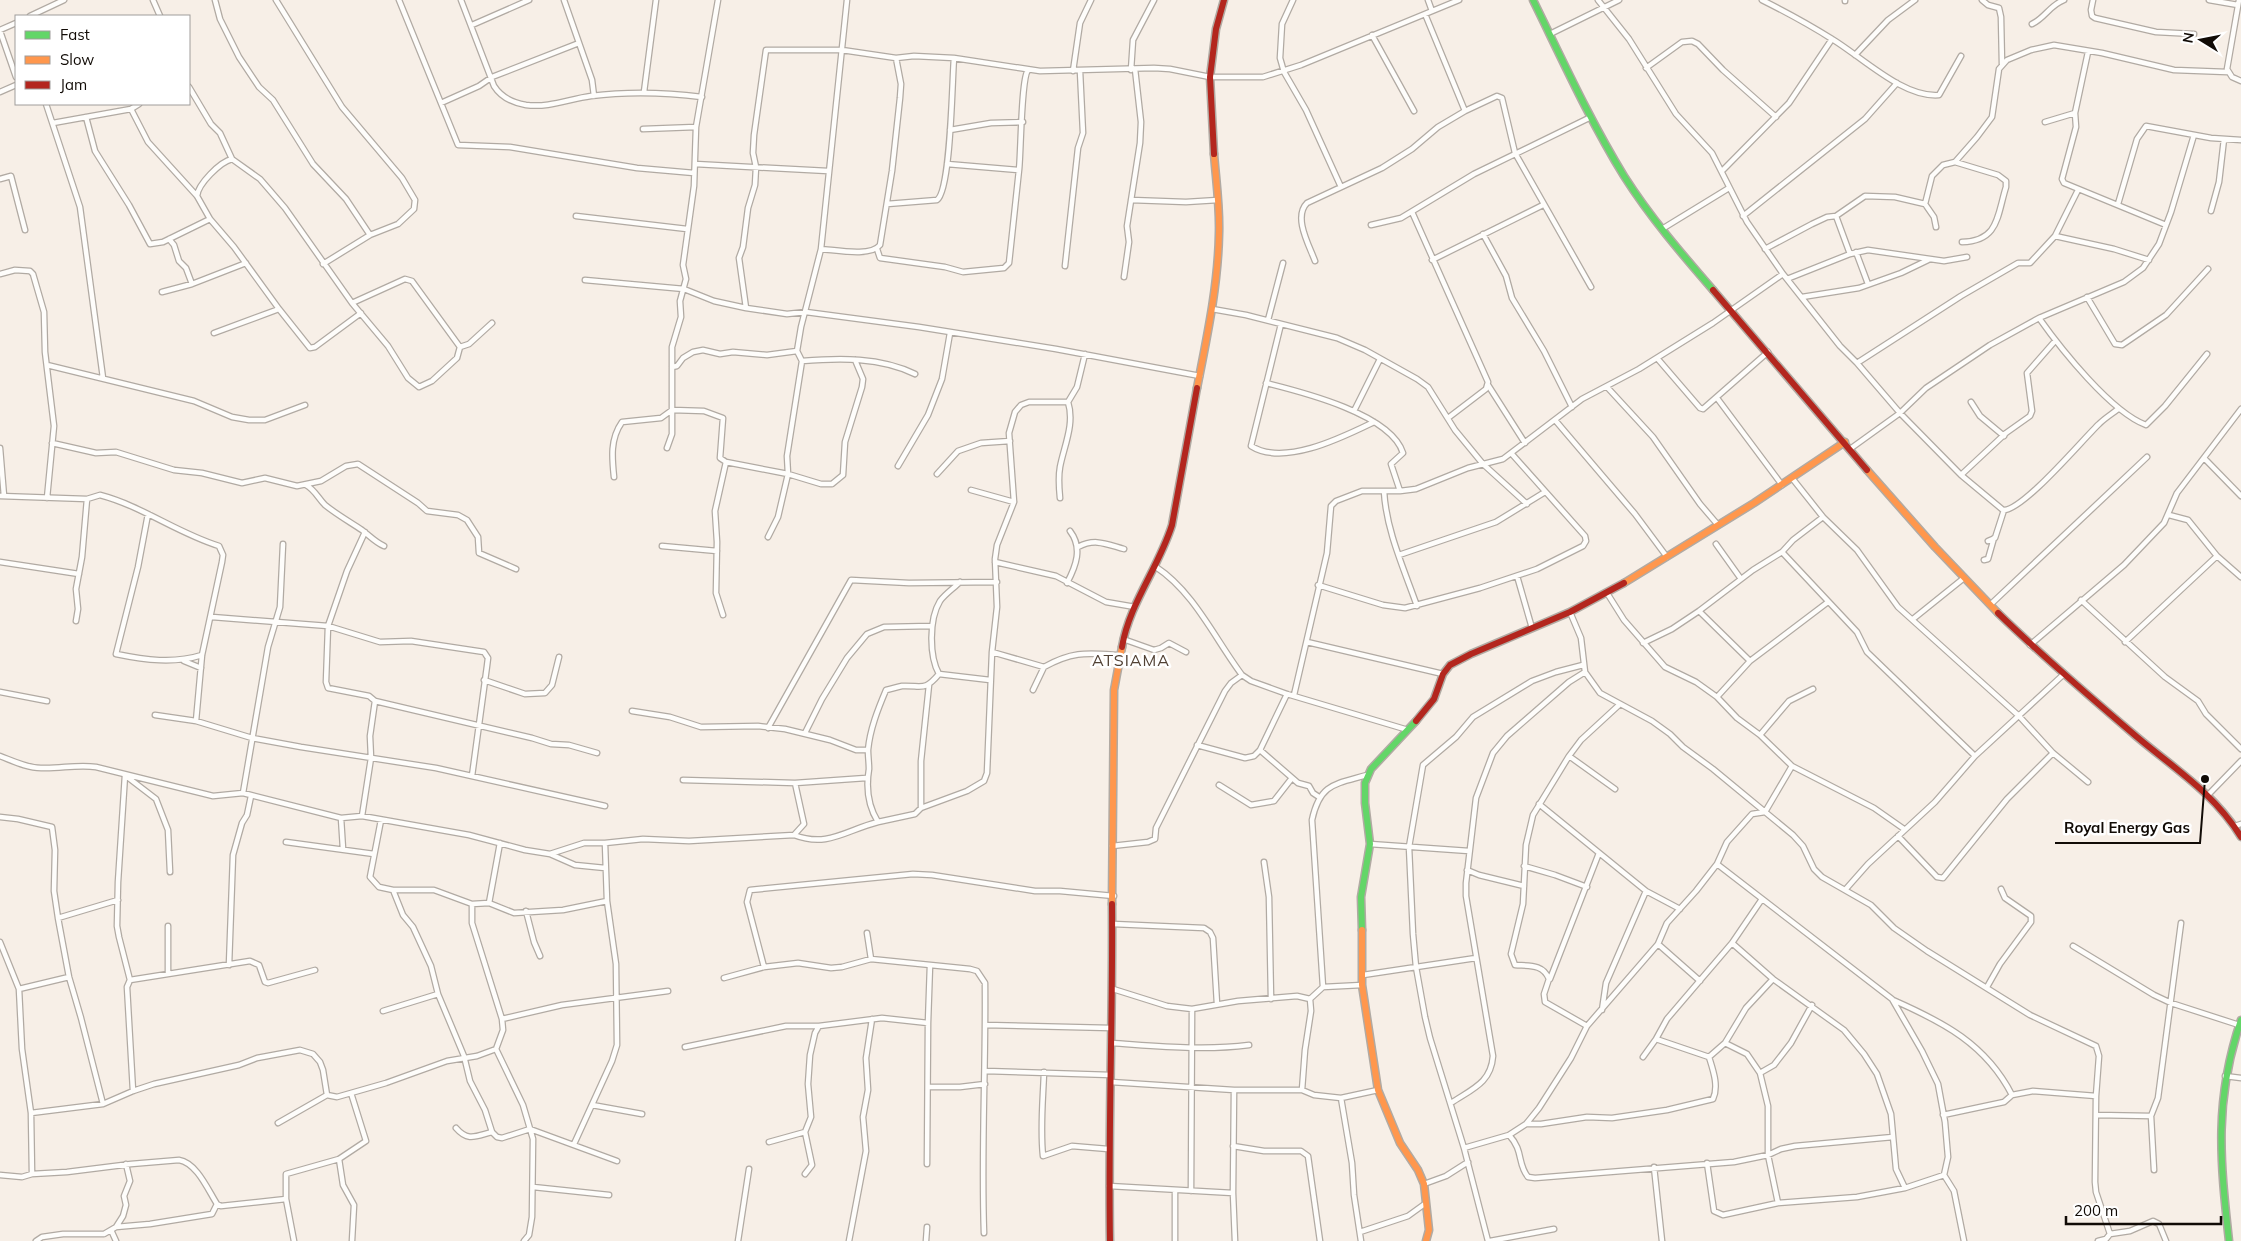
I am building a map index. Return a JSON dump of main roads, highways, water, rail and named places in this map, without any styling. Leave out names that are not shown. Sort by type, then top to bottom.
[{"type":"place","name":"Royal Energy Gas","points":[[2205,779]]},
{"type":"district","name":"ATSIAMA","points":[[1131,660]]}]
